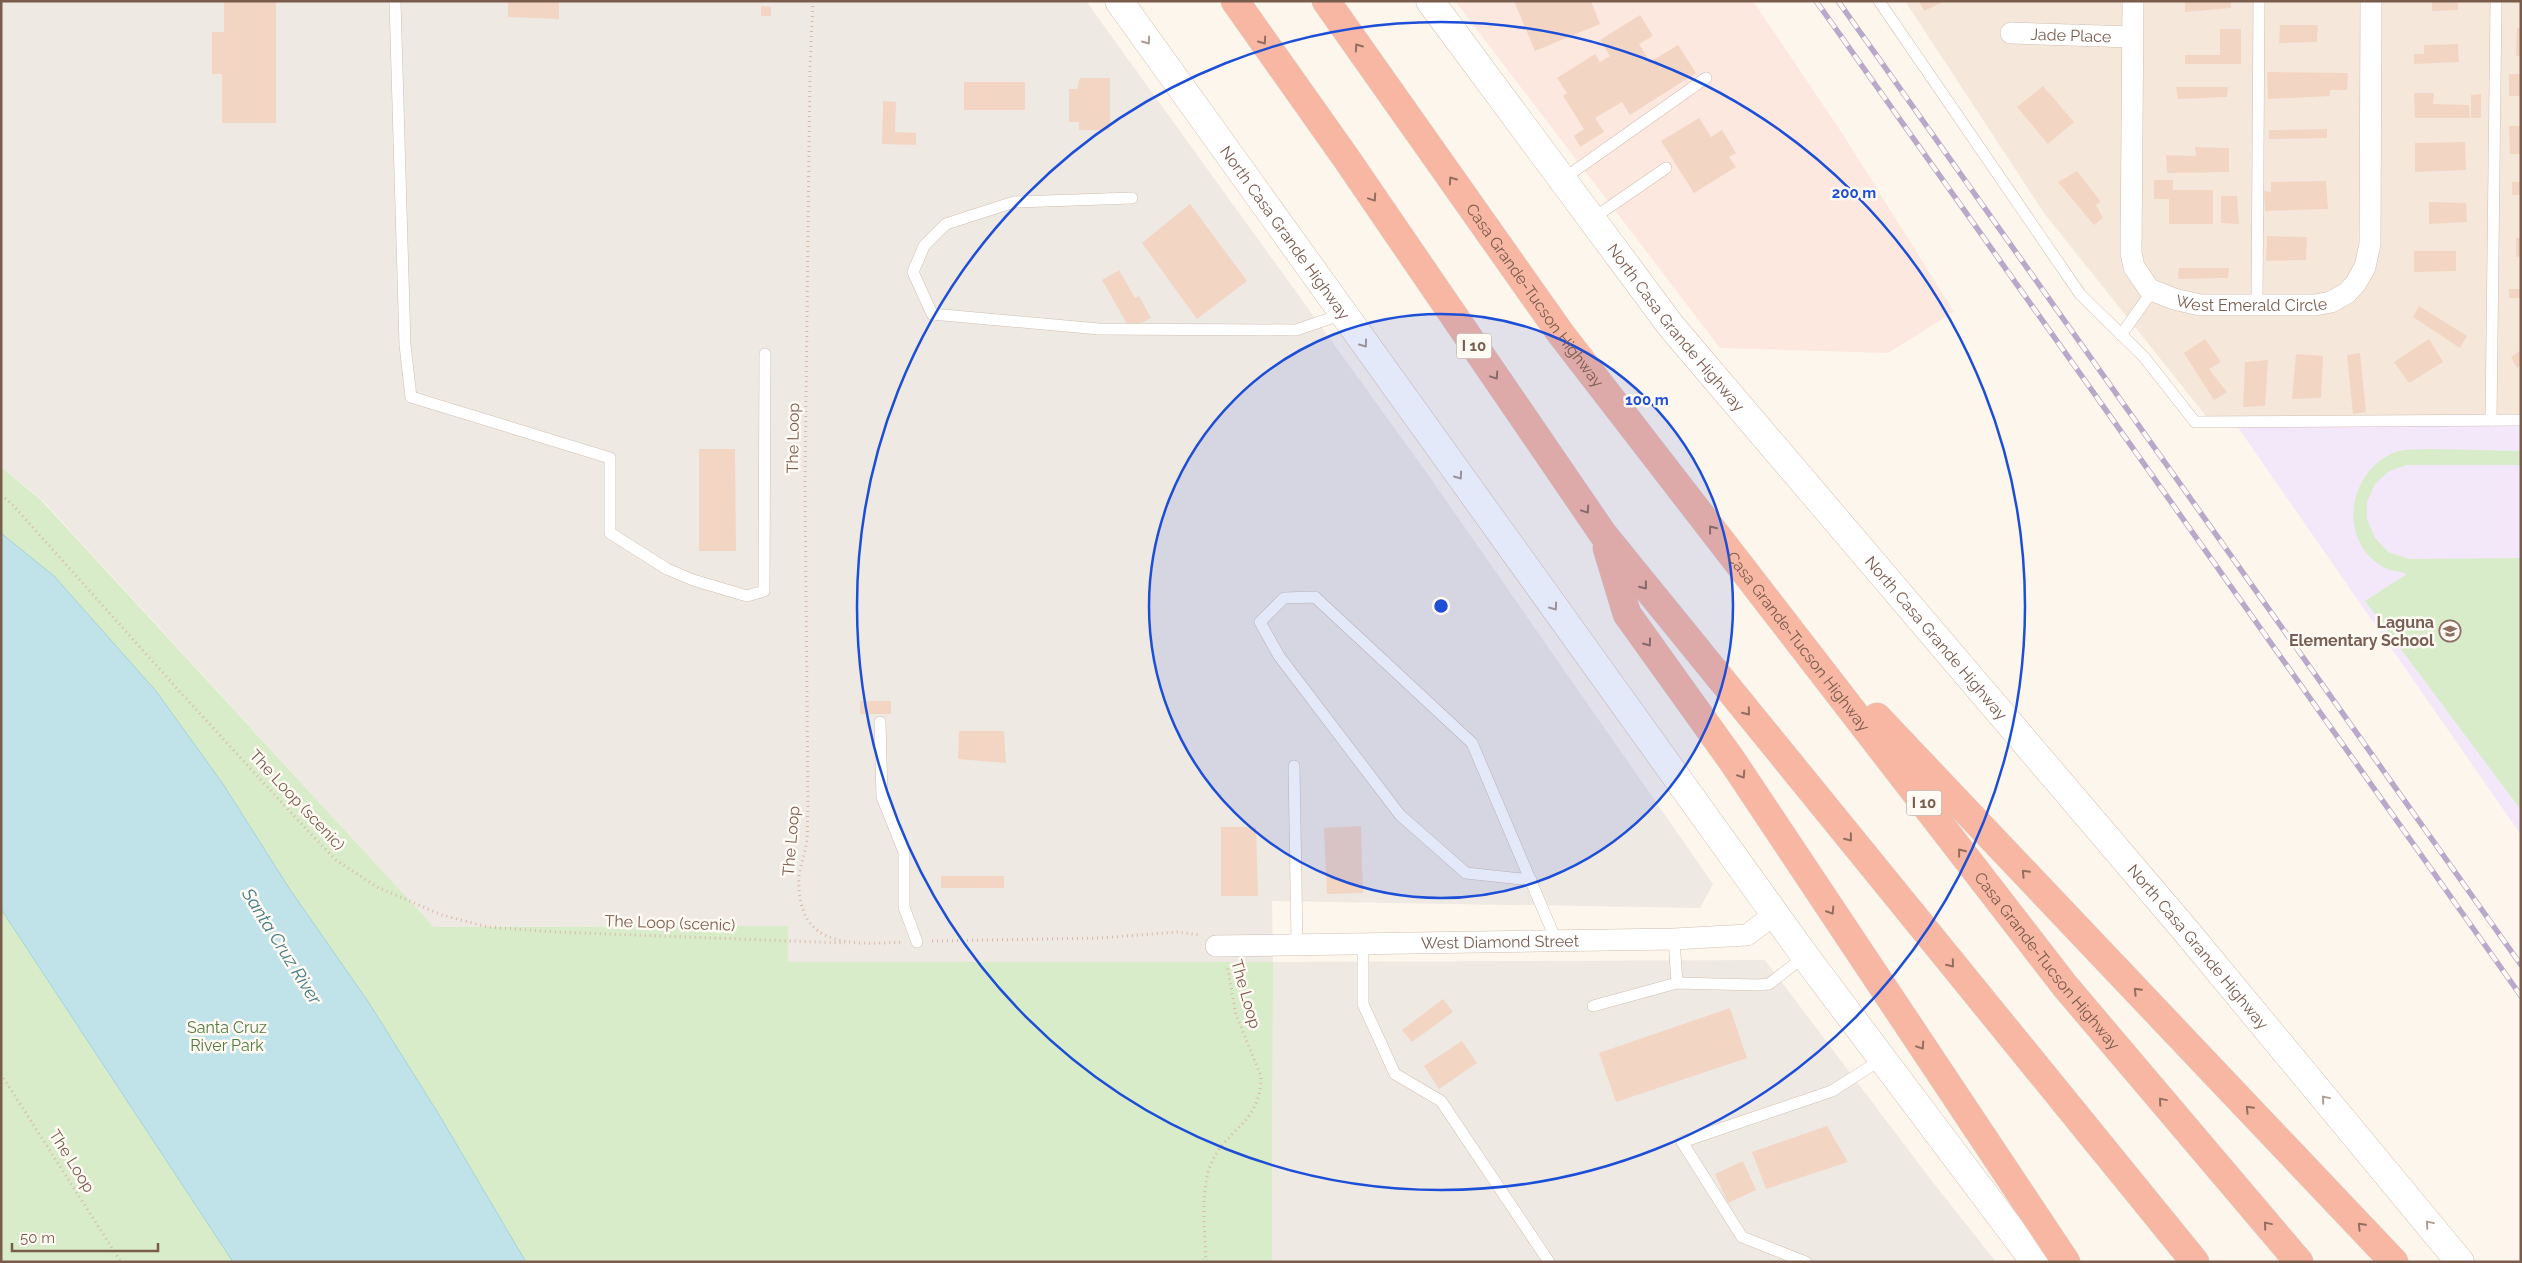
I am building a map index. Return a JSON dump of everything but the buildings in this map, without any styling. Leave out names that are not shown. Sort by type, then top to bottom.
[{"type":"highway","name":"I 10","points":[[1235,1],[1346,158],[1603,534],[2195,1262]]},
{"type":"highway","name":"Casa Grande-Tucson Highway","points":[[1326,1],[1561,334],[2065,986],[2299,1262]]},
{"type":"highway","points":[[1603,534],[1627,614],[1733,762],[2066,1262]]},
{"type":"highway","points":[[1805,649],[1831,669],[2394,1262]]},
{"type":"main road","name":"North Casa Grande Highway","points":[[1119,1],[1805,956],[2035,1262]]},
{"type":"main road","name":"North Casa Grande Highway","points":[[1430,1],[1590,220],[1671,326],[2186,931],[2460,1262]]},
{"type":"street","name":"West Emerald Circle","points":[[2133,1],[2131,253],[2134,267],[2143,281],[2153,290],[2174,299],[2200,305],[2258,306],[2316,305],[2331,302],[2347,293],[2366,267],[2370,244],[2371,1]]},
{"type":"street","name":"Jade Place","points":[[2011,33],[2132,37]]},
{"type":"street","name":"West Diamond Street","points":[[1216,946],[1747,935],[1775,914]]},
{"type":"lane","points":[[395,1],[405,344],[410,397],[610,458],[610,532],[668,569],[693,580],[748,596],[764,591],[765,354]]},
{"type":"lane","points":[[1880,1],[2080,294],[2144,358],[2195,422],[2521,420]]},
{"type":"lane","points":[[2258,306],[2259,1]]},
{"type":"lane","points":[[2491,420],[2496,1]]},
{"type":"lane","points":[[1561,180],[1706,78]]},
{"type":"lane","points":[[1590,220],[1666,168]]},
{"type":"lane","points":[[1132,198],[1014,202],[946,224],[924,246],[913,272],[932,314],[1100,329],[1296,330],[1343,314]]},
{"type":"lane","points":[[2121,336],[2153,290]]},
{"type":"lane","points":[[1531,880],[1466,873],[1400,815],[1279,656],[1260,622],[1284,598],[1316,597],[1472,743],[1531,880],[1556,940]]},
{"type":"lane","points":[[880,722],[882,798],[904,852],[904,906],[917,942]]},
{"type":"lane","points":[[1294,766],[1297,943]]},
{"type":"lane","points":[[1674,938],[1677,983]]},
{"type":"lane","points":[[1363,942],[1363,1004],[1395,1074],[1441,1101],[1549,1262]]},
{"type":"lane","points":[[1593,1006],[1677,983],[1757,986],[1769,984],[1805,956]]},
{"type":"lane","points":[[1806,1262],[1742,1237],[1682,1142],[1832,1091],[1882,1059]]},
{"type":"path","name":"The Loop","points":[[813,1],[810,67],[805,483],[808,808],[807,840],[799,876],[801,906],[810,925],[823,935],[855,943],[1100,938],[1178,932],[1200,935],[1216,946],[1227,962],[1236,1015],[1258,1068],[1261,1086],[1260,1096],[1251,1115],[1218,1151],[1210,1168],[1206,1184],[1206,1262]]},
{"type":"path","name":"The Loop (scenic)","points":[[1,495],[11,503],[180,693],[307,830],[336,860],[377,887],[442,915],[488,927],[556,932],[855,943]]},
{"type":"path","name":"The Loop","points":[[1,1074],[121,1262]]},
{"type":"shaded area","points":[[1,1],[1086,1],[1429,476],[1713,884],[1700,908],[1272,901],[1273,962],[1765,960],[1928,1176],[1996,1262],[1272,1262],[1273,963],[788,962],[787,926],[434,927],[42,500],[1,467]]},
{"type":"shaded area","points":[[1455,1],[1753,1],[1844,136],[1954,312],[1888,353],[1720,348]]},
{"type":"shaded area","points":[[1905,1],[2521,1],[2521,426],[2214,426],[2044,213]]},
{"type":"shaded area","name":"Laguna Elementary School","points":[[2237,426],[2521,426],[2521,835]]},
{"type":"green space","points":[[2404,450],[2521,451],[2521,465],[2407,465],[2389,471],[2375,484],[2367,502],[2367,519],[2375,538],[2388,552],[2409,559],[2521,558],[2521,810],[2365,601],[2407,574],[2385,568],[2370,557],[2360,543],[2355,527],[2354,510],[2357,494],[2364,478],[2375,465],[2389,455]]},
{"type":"green space","name":"Santa Cruz River Park","points":[[1,467],[41,500],[434,927],[788,926],[788,962],[1273,962],[1272,1262],[1,1262]]},
{"type":"water","name":"Santa Cruz River","points":[[1,533],[54,576],[156,691],[223,784],[289,888],[369,1003],[438,1113],[526,1262],[233,1262],[1,909]]},
{"type":"railway","points":[[1816,1],[2521,996]]},
{"type":"railway","points":[[1838,1],[2521,965]]},
{"type":"place","name":"Laguna Elementary School","points":[[2450,631]]}]
